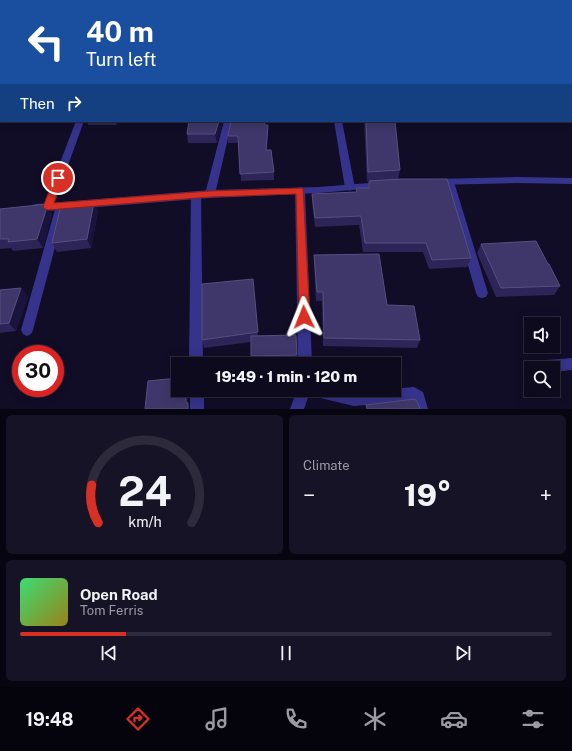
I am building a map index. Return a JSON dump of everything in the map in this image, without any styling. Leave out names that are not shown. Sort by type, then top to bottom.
[{"type":"street","points":[[48,207],[80,122]]},
{"type":"street","points":[[210,194],[228,122]]},
{"type":"street","points":[[338,122],[350,188]]},
{"type":"street","points":[[425,183],[517,180],[572,181]]},
{"type":"street","points":[[449,182],[482,293]]},
{"type":"street","points":[[28,208],[210,194],[350,188],[394,184]]},
{"type":"street","points":[[300,190],[305,357]]},
{"type":"street","points":[[196,195],[196,357]]},
{"type":"street","points":[[27,330],[61,206]]},
{"type":"street","points":[[560,365],[572,364]]},
{"type":"street","points":[[401,395],[414,394],[418,397],[421,409]]},
{"type":"street","points":[[196,397],[197,409]]},
{"type":"street","points":[[297,409],[301,397]]},
{"type":"street","points":[[346,397],[354,399],[378,397]]},
{"type":"building","points":[[189,122],[219,122],[215,134],[187,134]]},
{"type":"building","points":[[231,122],[264,122],[265,125],[268,125],[266,150],[271,150],[274,172],[240,174],[238,136],[228,136]]},
{"type":"building","points":[[366,122],[395,122],[400,170],[368,172]]},
{"type":"building","points":[[447,179],[471,258],[432,260],[426,243],[365,243],[361,216],[315,218],[312,194],[357,192],[356,188],[369,188],[369,181]]},
{"type":"building","points":[[94,202],[87,239],[52,243],[61,205]]},
{"type":"building","points":[[48,204],[37,239],[8,242],[9,239],[0,239],[0,209]]},
{"type":"building","points":[[536,241],[560,286],[501,288],[481,244]]},
{"type":"building","points":[[379,254],[387,305],[414,306],[420,340],[324,338],[323,292],[317,292],[314,255]]},
{"type":"building","points":[[253,279],[258,332],[202,340],[202,284]]},
{"type":"building","points":[[21,288],[9,323],[0,324],[0,290]]},
{"type":"building","points":[[296,335],[297,355],[251,356],[251,336]]},
{"type":"building","points":[[171,379],[171,397],[186,397],[188,409],[145,409],[148,381]]},
{"type":"building","points":[[415,399],[420,409],[367,409],[366,405]]},
{"type":"route","points":[[58,178],[48,207],[210,194],[300,190],[304,317]]}]
